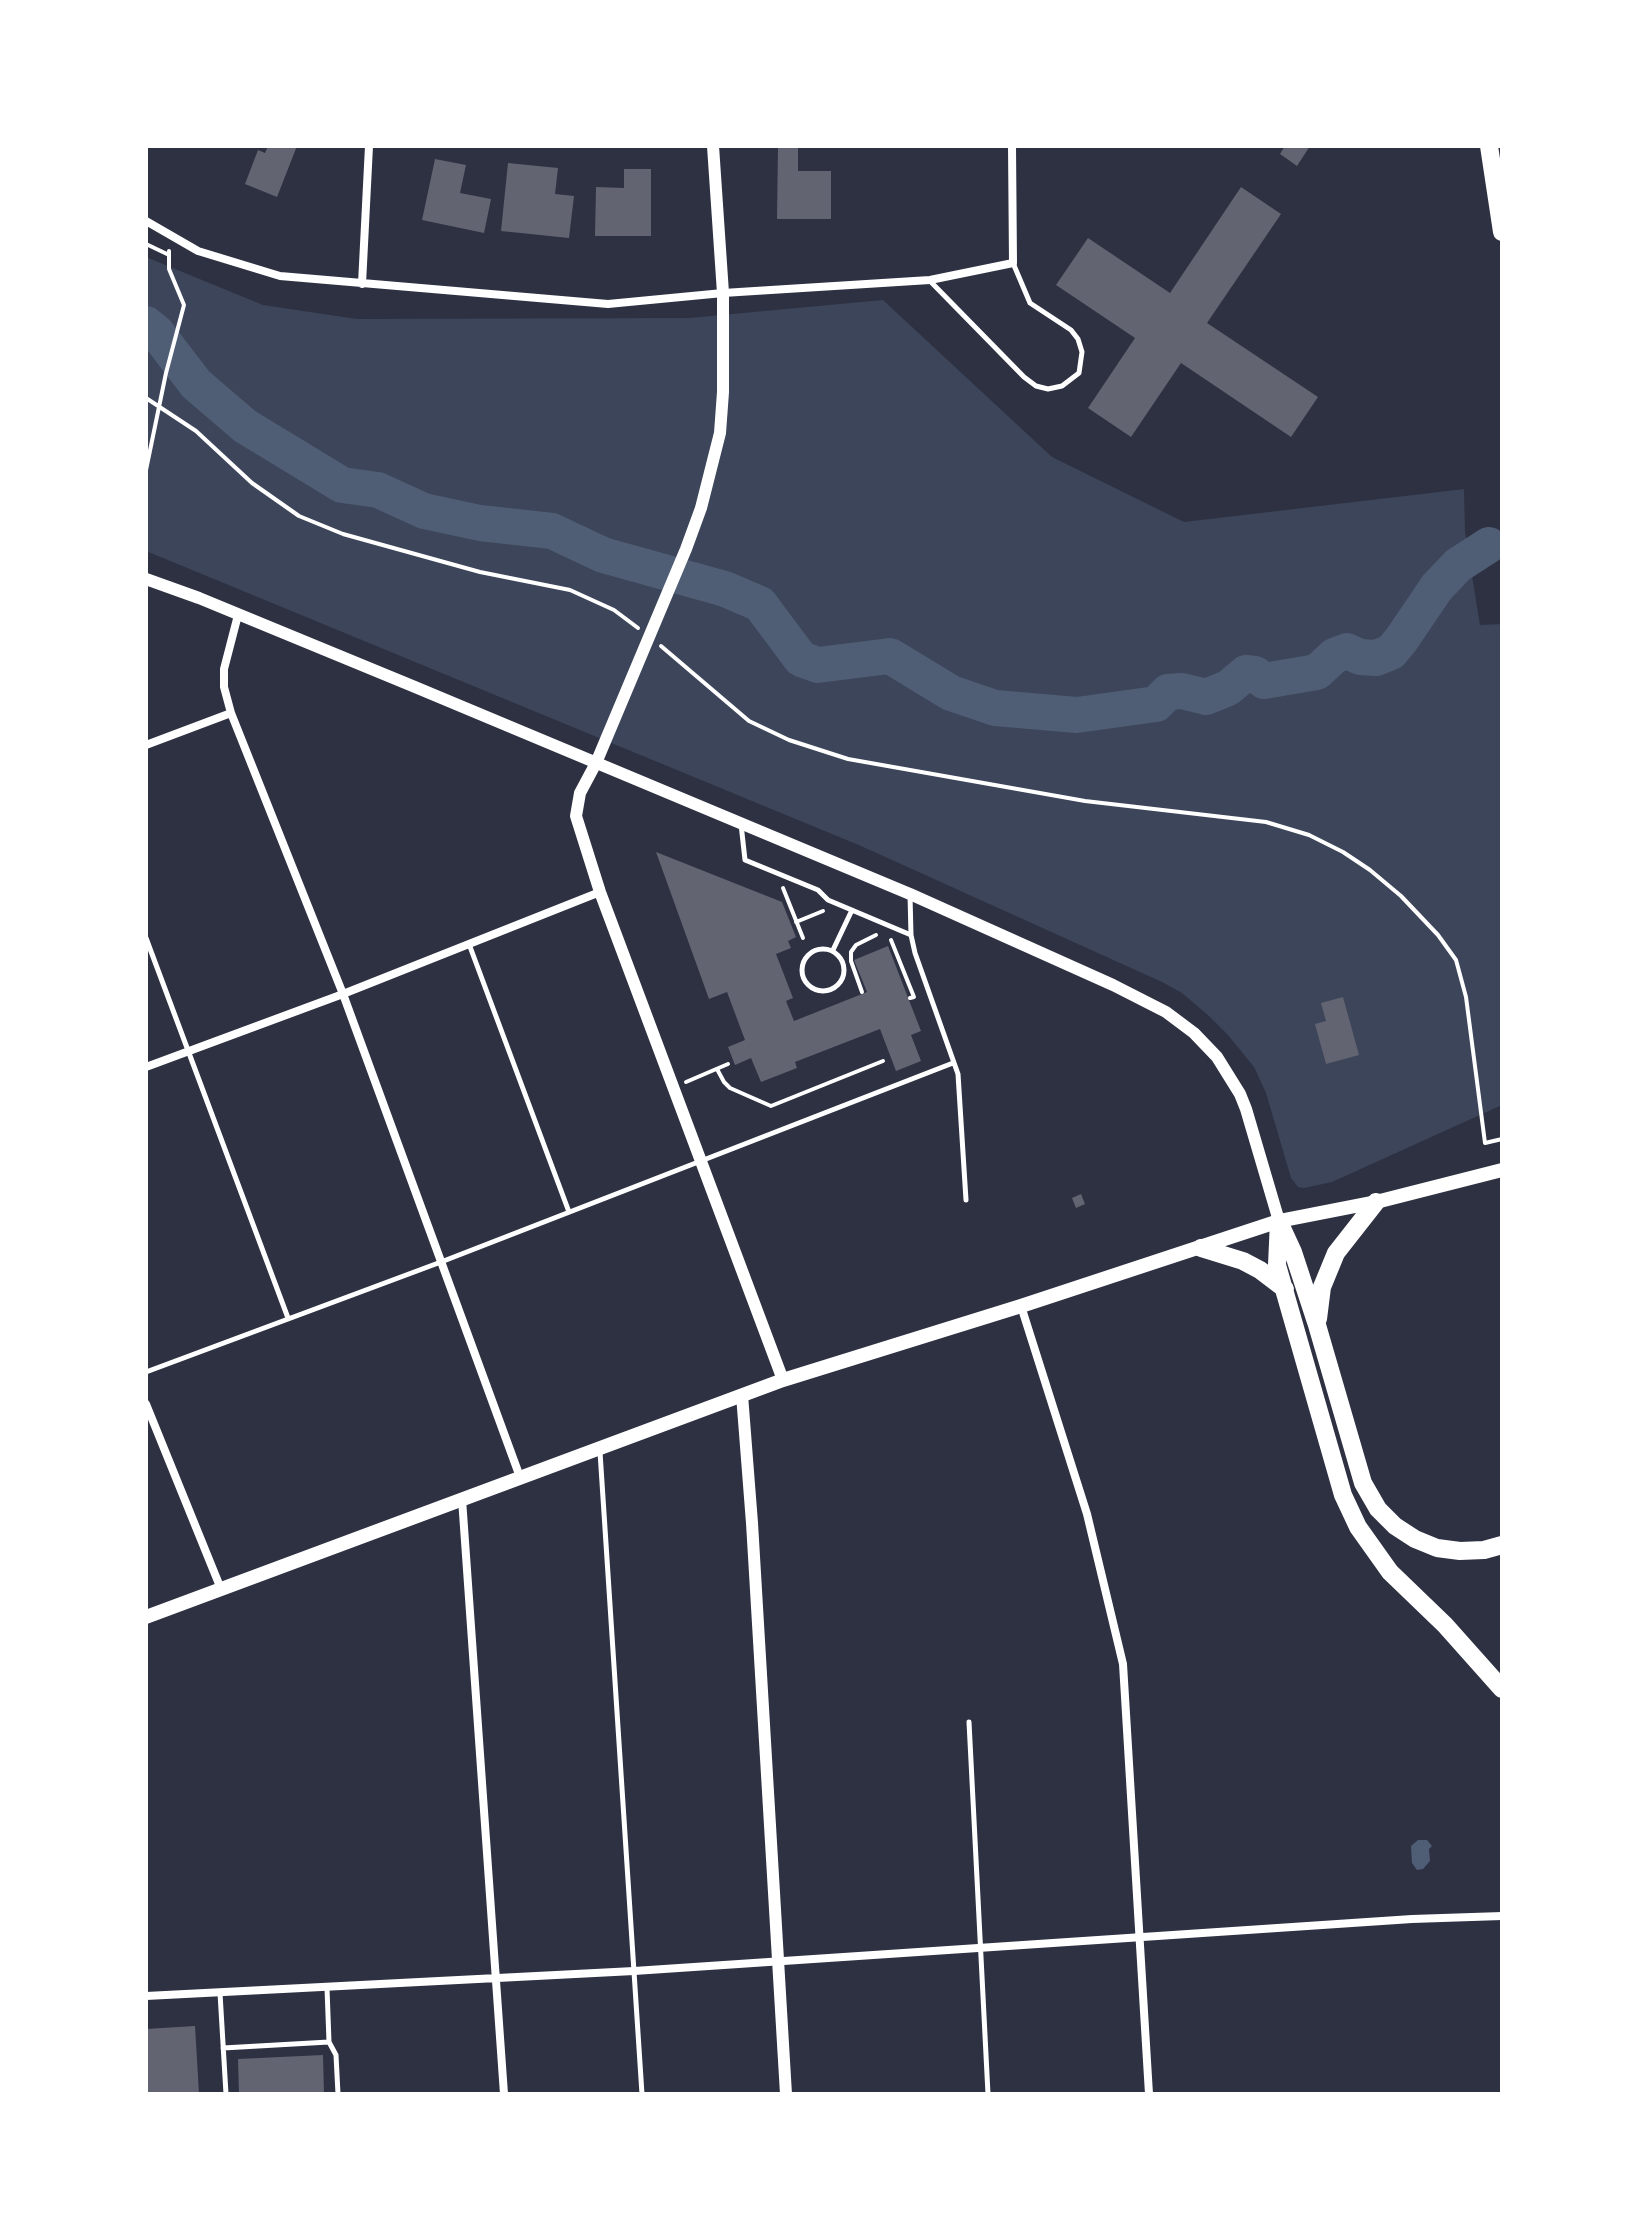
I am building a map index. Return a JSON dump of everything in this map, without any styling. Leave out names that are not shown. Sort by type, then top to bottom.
[{"type":"highway","points":[[1489,146],[1502,232]]},
{"type":"highway","points":[[1317,1325],[1322,1287],[1336,1253],[1376,1202]]},
{"type":"highway","points":[[1279,1221],[1277,1265],[1343,1495],[1358,1527],[1390,1572],[1445,1625],[1502,1689]]},
{"type":"highway","points":[[1279,1221],[1293,1252],[1317,1325],[1363,1483],[1378,1509],[1405,1532],[1437,1548],[1484,1550],[1502,1545]]},
{"type":"highway","points":[[1201,1248],[1243,1261],[1285,1289]]},
{"type":"main road","points":[[146,1617],[783,1380],[1279,1221],[1376,1202],[1502,1170]]},
{"type":"street","points":[[362,284],[369,146]]},
{"type":"street","points":[[713,146],[723,293],[720,433],[709,484],[686,549],[596,763],[580,793],[576,816],[600,892],[783,1380]]},
{"type":"street","points":[[146,221],[198,251],[280,276],[608,304],[723,293],[930,280],[1013,263],[1012,146]]},
{"type":"street","points":[[146,579],[910,894],[1166,1012],[1194,1033],[1229,1074],[1246,1109],[1279,1221]]},
{"type":"street","points":[[238,615],[224,669],[224,687],[231,713],[343,994],[520,1477]]},
{"type":"street","points":[[146,745],[231,713]]},
{"type":"street","points":[[146,1067],[343,994],[600,892]]},
{"type":"street","points":[[1021,1306],[1087,1514],[1123,1664],[1149,2094]]},
{"type":"street","points":[[742,1395],[786,2094]]},
{"type":"street","points":[[146,1404],[221,1589]]},
{"type":"street","points":[[462,1499],[504,2094]]},
{"type":"street","points":[[146,1996],[634,1971],[1412,1919],[1502,1916]]},
{"type":"lane","points":[[930,280],[1024,377],[1036,386],[1048,389],[1062,386],[1079,373],[1082,352],[1078,339],[1071,330],[1030,303],[1013,263]]},
{"type":"lane","points":[[741,823],[745,860],[818,890],[828,900],[911,935]]},
{"type":"lane","points":[[910,894],[911,935],[958,1074],[966,1200]]},
{"type":"lane","points":[[833,950],[852,910]]},
{"type":"lane","points":[[146,938],[288,1318]]},
{"type":"lane","points":[[469,943],[569,1212]]},
{"type":"lane","points":[[824,948],[833,950],[843,965],[842,980],[829,991],[821,992],[806,984],[801,967],[809,953],[824,948]]},
{"type":"lane","points":[[146,1372],[700,1163],[953,1063]]},
{"type":"lane","points":[[600,1447],[642,2094]]},
{"type":"lane","points":[[969,1722],[988,2094]]},
{"type":"lane","points":[[327,1987],[329,2042],[336,2055],[338,2094]]},
{"type":"lane","points":[[220,1993],[226,2094]]},
{"type":"lane","points":[[223,2048],[329,2042]]},
{"type":"path","points":[[146,470],[184,305],[169,269],[167,254],[175,238]]},
{"type":"path","points":[[146,244],[167,254]]},
{"type":"path","points":[[146,398],[196,431],[252,483],[299,516],[358,539],[480,572],[570,590],[614,610],[749,721],[789,740],[895,769],[990,786],[1085,801],[1266,822],[1309,835],[1343,852],[1401,896],[1438,935],[1456,960],[1466,997],[1485,1143],[1502,1139]]},
{"type":"path","points":[[782,887],[803,938]]},
{"type":"path","points":[[796,922],[823,911]]},
{"type":"path","points":[[862,992],[851,952],[856,945],[878,934],[885,935],[893,942],[914,997],[910,998]]},
{"type":"path","points":[[717,1069],[730,1088],[771,1106],[883,1061]]},
{"type":"path","points":[[672,1088],[728,1064]]},
{"type":"shaded area","points":[[146,257],[263,305],[357,319],[689,318],[883,300],[1052,457],[1184,522],[1464,489],[1465,532],[1480,625],[1502,624],[1502,1105],[1332,1182],[1298,1187],[1291,1178],[1266,1093],[1254,1067],[1228,1035],[1182,993],[861,846],[146,551]]},
{"type":"shaded area","points":[[1418,1840],[1427,1840],[1432,1846],[1429,1849],[1430,1861],[1423,1869],[1417,1870],[1412,1863],[1411,1846]]},
{"type":"building","points":[[268,146],[297,146],[277,197],[245,184],[258,150],[265,153]]},
{"type":"building","points":[[778,146],[798,146],[798,171],[831,171],[831,219],[777,219]]},
{"type":"building","points":[[1285,146],[1310,146],[1297,166],[1280,154]]},
{"type":"building","points":[[435,159],[466,165],[460,193],[491,199],[484,233],[422,220]]},
{"type":"building","points":[[508,163],[558,168],[555,194],[574,196],[569,238],[501,231]]},
{"type":"building","points":[[624,169],[651,169],[651,236],[595,236],[596,187],[624,188]]},
{"type":"building","points":[[1241,187],[1281,214],[1207,323],[1318,397],[1291,437],[1181,363],[1131,437],[1088,408],[1135,338],[1056,285],[1088,238],[1170,293]]},
{"type":"building","points":[[656,852],[782,902],[796,937],[788,941],[791,948],[776,954],[793,998],[786,1001],[794,1021],[867,992],[854,960],[888,946],[921,1031],[911,1035],[921,1061],[896,1071],[880,1029],[795,1062],[797,1068],[761,1082],[751,1058],[735,1065],[728,1047],[745,1040],[727,992],[709,999]]},
{"type":"building","points":[[1343,997],[1359,1055],[1326,1064],[1315,1024],[1326,1021],[1321,1003]]},
{"type":"building","points":[[1081,1194],[1085,1204],[1076,1208],[1072,1198]]},
{"type":"building","points":[[195,2026],[199,2094],[146,2094],[146,2029]]},
{"type":"building","points":[[323,2055],[324,2094],[239,2094],[238,2059]]},
{"type":"waterway","points":[[146,324],[157,333],[196,384],[245,426],[342,485],[378,490],[424,511],[480,523],[552,531],[603,555],[725,589],[760,604],[801,659],[818,665],[890,656],[951,693],[995,708],[1077,715],[1156,704],[1168,692],[1182,691],[1206,697],[1228,688],[1246,673],[1255,674],[1264,681],[1317,672],[1334,656],[1347,651],[1360,657],[1376,658],[1391,652],[1437,587],[1458,565],[1489,545]]}]
